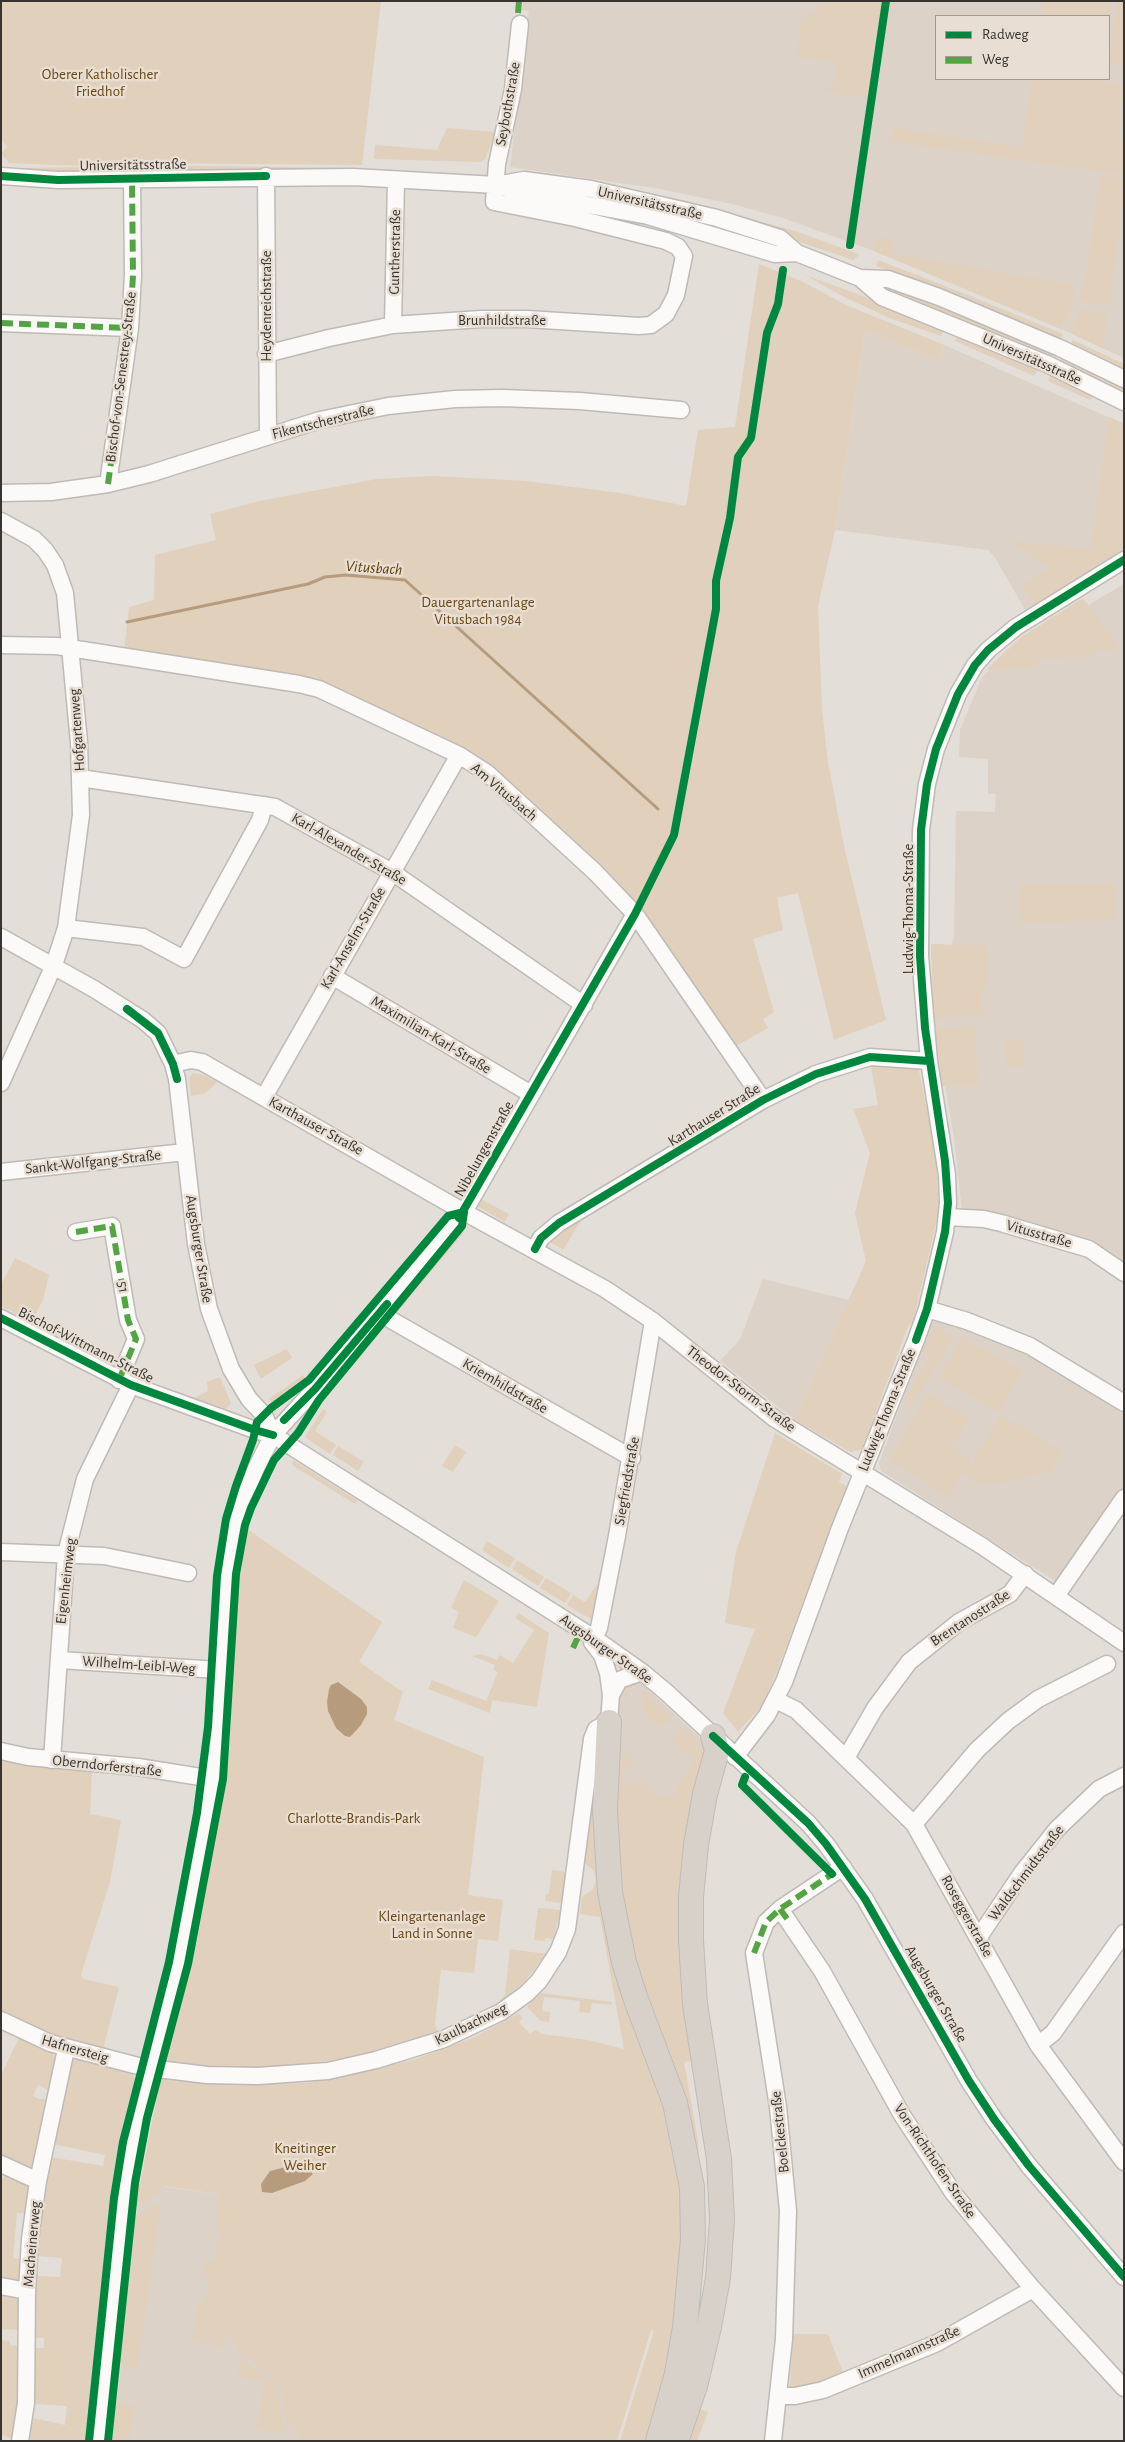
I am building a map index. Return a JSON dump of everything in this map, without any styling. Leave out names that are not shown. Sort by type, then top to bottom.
[{"type":"highway","points":[[609,1722],[604,1810],[606,1852],[614,1916],[624,1962],[635,1997],[675,2103],[692,2187],[693,2238],[685,2328],[677,2374],[658,2441]]},
{"type":"highway","points":[[676,2441],[694,2386],[709,2327],[718,2278],[722,2219],[719,2159],[696,2011],[691,1961],[691,1897],[707,1785],[716,1757],[717,1745],[713,1736]]},
{"type":"highway","points":[[700,1825],[715,1790],[735,1757]]},
{"type":"street","name":"Seybothstraße","points":[[496,185],[497,164],[513,89],[520,24]]},
{"type":"street","name":"Universitätsstraße","points":[[1,176],[36,180],[132,180],[266,176],[354,177],[496,185],[524,180],[591,189],[717,218],[780,238],[797,253],[860,278],[882,297],[1047,364],[1124,402]]},
{"type":"street","name":"Heydenreichstraße","points":[[266,176],[268,436]]},
{"type":"street","name":"Bischof-von-Senestrey-Straße","points":[[108,484],[130,328],[132,180]]},
{"type":"street","name":"Guntherstraße","points":[[393,325],[396,180]]},
{"type":"street","name":"Brunhildstraße","points":[[266,354],[329,338],[393,325],[481,319],[555,320],[639,326],[651,324],[666,314],[676,295],[684,256],[678,247],[666,241],[575,218],[494,202],[496,185]]},
{"type":"street","name":"Universitätsstraße","points":[[860,278],[888,279],[939,297],[1060,348],[1124,379]]},
{"type":"street","points":[[1,324],[130,328]]},
{"type":"street","name":"Fikentscherstraße","points":[[1,493],[51,492],[108,484],[149,474],[350,412],[455,399],[534,399],[681,410]]},
{"type":"street","name":"Hofgartenweg","points":[[1,521],[36,541],[54,565],[65,593],[80,778],[80,815],[66,928],[54,965],[1,1083]]},
{"type":"street","name":"Ludwig-Thoma-Straße","points":[[735,1757],[776,1700],[862,1473],[927,1309],[946,1217],[947,1175],[929,1062],[920,956],[921,830],[927,784],[943,727],[965,682],[988,650],[1016,627],[1124,560]]},
{"type":"street","name":"Am Vitusbach","points":[[1,645],[70,647],[299,684],[319,689],[459,754],[487,773],[595,872],[635,914],[763,1100]]},
{"type":"street","name":"Karl-Anselm-Straße","points":[[264,1097],[459,754]]},
{"type":"street","name":"Karl-Alexander-Straße","points":[[80,778],[275,807],[392,872],[584,1005]]},
{"type":"street","points":[[66,928],[143,937],[184,959],[260,820],[264,805]]},
{"type":"street","name":"Nibelungenstraße","points":[[99,2441],[123,2203],[134,2137],[178,1963],[213,1779],[226,1578],[236,1522],[249,1483],[273,1434],[464,1212],[635,914]]},
{"type":"street","points":[[1,937],[54,965]]},
{"type":"street","name":"Augsburger Straße","points":[[54,965],[142,1020],[158,1033],[173,1064],[177,1079],[196,1244],[205,1293],[223,1352],[238,1383],[249,1399],[264,1415],[273,1434],[588,1635],[642,1672],[665,1690],[808,1823],[843,1867],[865,1899],[969,2081],[994,2119],[1029,2166],[1124,2277]]},
{"type":"street","name":"Maximilian-Karl-Straße","points":[[332,976],[531,1094]]},
{"type":"street","name":"Karthauser Straße","points":[[173,1064],[191,1060],[202,1062],[464,1212],[535,1249],[541,1238],[559,1223],[763,1100],[816,1074],[870,1057],[929,1062]]},
{"type":"street","name":"Sankt-Wolfgang-Straße","points":[[1,1172],[185,1152]]},
{"type":"street","name":"Vitusstraße","points":[[946,1217],[975,1218],[1001,1223],[1089,1249],[1124,1272]]},
{"type":"street","name":"51","points":[[76,1232],[112,1226],[128,1320],[136,1339],[125,1382]]},
{"type":"street","name":"Theodor-Storm-Straße","points":[[535,1249],[605,1289],[654,1321],[775,1419],[1025,1574],[1124,1643]]},
{"type":"street","points":[[927,1309],[967,1321],[1030,1346],[1124,1403]]},
{"type":"street","name":"Kriemhildstraße","points":[[379,1313],[632,1458]]},
{"type":"street","name":"Bischof-Wittmann-Straße","points":[[1,1318],[125,1382],[236,1423],[273,1434]]},
{"type":"street","name":"Siegfriedstraße","points":[[588,1635],[600,1628],[632,1458],[654,1321]]},
{"type":"street","name":"Eigenheimweg","points":[[52,1760],[66,1554],[85,1479],[125,1382]]},
{"type":"street","points":[[236,1423],[249,1399]]},
{"type":"street","points":[[1056,1596],[1124,1498]]},
{"type":"street","points":[[3,1556],[66,1554],[118,1558],[188,1573]]},
{"type":"street","name":"Brentanostraße","points":[[846,1758],[875,1708],[909,1662],[959,1622],[1010,1594],[1025,1574]]},
{"type":"street","points":[[588,1635],[602,1655],[611,1696],[609,1722]]},
{"type":"street","name":"Wilhelm-Leibl-Weg","points":[[58,1660],[219,1670]]},
{"type":"street","points":[[914,1824],[977,1750],[1008,1721],[1038,1699],[1107,1664]]},
{"type":"street","points":[[611,1696],[619,1680],[642,1672]]},
{"type":"street","name":"Roseggerstraße","points":[[776,1700],[796,1710],[914,1824],[1038,2045],[1124,2162]]},
{"type":"street","name":"Kaulbachweg","points":[[151,2069],[226,2076],[320,2072],[406,2052],[469,2028],[514,2003],[526,1994],[546,1972],[558,1952],[567,1929],[592,1739],[596,1729],[609,1722]]},
{"type":"street","name":"Oberndorferstraße","points":[[1,1751],[52,1760],[138,1768],[213,1779]]},
{"type":"street","name":"Waldschmidtstraße","points":[[979,1937],[1022,1873],[1057,1829],[1100,1789],[1124,1776]]},
{"type":"street","name":"Boelckestraße","points":[[772,2441],[779,2396],[786,2299],[788,2211],[778,2107],[760,2008],[754,1953],[766,1922],[780,1909],[843,1867]]},
{"type":"street","name":"Von-Richthofen-Straße","points":[[780,1909],[822,1971],[902,2115],[954,2194],[1033,2289],[1124,2388]]},
{"type":"street","points":[[1038,2045],[1053,2033],[1124,1933]]},
{"type":"street","name":"Hafnersteig","points":[[1,2020],[20,2031],[66,2049],[151,2069]]},
{"type":"street","name":"Macheinerweg","points":[[20,2441],[26,2403],[27,2291],[38,2182],[66,2049]]},
{"type":"street","points":[[1,2164],[38,2182]]},
{"type":"street","points":[[1,2286],[27,2291]]},
{"type":"street","name":"Immelmannstraße","points":[[779,2396],[795,2396],[823,2390],[937,2342],[1033,2289]]},
{"type":"shaded area","points":[[523,1],[1124,1],[1124,358],[1061,329],[874,251],[783,218],[736,205],[661,189],[510,167],[529,11],[522,10]]},
{"type":"shaded area","points":[[865,331],[940,361],[942,344],[1124,424],[1124,550],[1027,613],[994,556],[988,550],[835,530]]},
{"type":"shaded area","points":[[1124,584],[1124,1266],[962,1211],[954,1137],[934,1019],[931,944],[951,945],[954,938],[956,811],[995,812],[996,794],[988,794],[988,759],[959,757],[960,730],[982,677],[1011,650]]},
{"type":"shaded area","points":[[763,1279],[849,1300],[795,1420],[720,1361],[740,1339]]},
{"type":"shaded area","points":[[938,1321],[988,1336],[1026,1353],[1124,1414],[1124,1487],[1060,1584],[881,1471],[879,1463],[931,1323]]},
{"type":"shaded area","points":[[637,1679],[713,1750],[661,1816],[610,1779],[618,1692]]},
{"type":"shaded area","points":[[338,1682],[361,1699],[367,1707],[367,1714],[361,1725],[350,1737],[345,1736],[336,1728],[328,1711],[329,1689],[331,1685]]},
{"type":"shaded area","points":[[297,2164],[307,2166],[313,2174],[305,2181],[272,2193],[262,2192],[261,2184],[270,2171]]},
{"type":"shaded area","points":[[140,2183],[223,2195],[221,2254],[336,2441],[113,2441]]},
{"type":"green space","name":"Oberer Katholischer Friedhof","points":[[1,1],[381,1],[362,165],[155,163],[84,166],[9,163],[1,153],[7,147],[1,138]]},
{"type":"green space","points":[[828,1],[883,1],[869,98],[825,92],[825,87],[834,87],[837,62],[796,57],[801,21]]},
{"type":"green space","points":[[1045,1],[1112,1],[1110,18],[1110,15],[1041,15],[1043,7],[1040,7]]},
{"type":"green space","points":[[1117,1],[1124,1],[1124,66],[1110,64]]},
{"type":"green space","points":[[1032,80],[1101,80],[1124,85],[1119,137],[1124,138],[1124,175],[889,141],[895,128],[1022,147]]},
{"type":"green space","points":[[447,128],[496,132],[485,159],[480,162],[374,159],[375,145],[437,150]]},
{"type":"green space","points":[[156,166],[352,168],[349,172],[83,174],[16,168]]},
{"type":"green space","points":[[1101,176],[1124,179],[1124,198],[1109,305],[1080,300],[1080,286],[1084,286]]},
{"type":"green space","points":[[555,178],[679,199],[795,231],[859,254],[853,260],[758,228]]},
{"type":"green space","points":[[876,237],[893,239],[892,249],[896,254],[1074,285],[1073,302],[1061,329],[874,251]]},
{"type":"green space","points":[[878,260],[1063,334],[1060,341],[933,285],[876,266]]},
{"type":"green space","name":"Dauergartenanlage Vitusbach 1984","points":[[759,264],[801,281],[846,305],[942,344],[940,361],[865,331],[835,530],[818,606],[822,710],[828,762],[844,846],[886,1020],[834,1040],[798,893],[777,898],[783,930],[753,939],[774,1012],[763,1019],[768,1028],[734,1047],[647,919],[489,768],[323,685],[124,651],[129,607],[154,600],[155,555],[216,540],[210,514],[259,501],[377,479],[433,476],[526,481],[620,493],[686,506],[698,430],[735,427]]},
{"type":"green space","points":[[805,275],[946,327],[941,336],[892,319],[846,298]]},
{"type":"green space","points":[[885,284],[997,327],[1054,352],[1051,360],[994,333],[883,291]]},
{"type":"green space","points":[[1081,309],[1108,314],[1103,348],[1071,333]]},
{"type":"green space","points":[[960,333],[1034,365],[1038,370],[1034,376],[955,341]]},
{"type":"green space","points":[[1073,340],[1124,364],[1124,370],[1071,344]]},
{"type":"green space","points":[[1064,355],[1124,385],[1124,392],[1060,362]]},
{"type":"green space","points":[[1051,373],[1094,395],[1090,400],[1048,381]]},
{"type":"green space","points":[[1109,417],[1124,424],[1124,550],[1098,569],[1036,607],[1022,585],[1051,568],[1008,541],[1091,549]]},
{"type":"green space","points":[[1083,598],[1119,648],[1114,650],[1096,650],[1088,657],[1038,658],[1037,667],[986,670],[1020,638]]},
{"type":"green space","points":[[1116,883],[1116,920],[1019,923],[1019,884]]},
{"type":"green space","points":[[931,944],[988,946],[988,987],[983,987],[981,1009],[988,1010],[988,1013],[934,1019]]},
{"type":"green space","points":[[971,1025],[974,1028],[979,1083],[973,1086],[942,1086],[935,1031]]},
{"type":"green space","points":[[1022,1038],[1023,1066],[1007,1067],[1005,1039]]},
{"type":"green space","points":[[862,1063],[916,1067],[919,1071],[936,1153],[939,1211],[913,1322],[908,1326],[862,1449],[851,1452],[795,1420],[866,1261],[855,1213],[870,1153],[853,1109],[878,1105],[871,1067],[863,1068]]},
{"type":"green space","points":[[193,1073],[203,1075],[217,1082],[206,1093],[191,1096],[189,1078]]},
{"type":"green space","points":[[479,1198],[509,1214],[505,1222],[475,1205]]},
{"type":"green space","points":[[576,1217],[582,1219],[563,1250],[546,1239]]},
{"type":"green space","points":[[461,1230],[464,1232],[394,1316],[392,1312]]},
{"type":"green space","points":[[15,1258],[49,1275],[43,1300],[32,1321],[1,1306],[1,1285]]},
{"type":"green space","points":[[936,1327],[953,1336],[914,1404],[905,1399],[930,1356],[922,1352]]},
{"type":"green space","points":[[962,1337],[1022,1371],[999,1412],[939,1378]]},
{"type":"green space","points":[[287,1349],[292,1358],[261,1379],[254,1365]]},
{"type":"green space","points":[[303,1375],[307,1381],[273,1405],[269,1399]]},
{"type":"green space","points":[[220,1377],[231,1403],[226,1409],[194,1398],[208,1391],[207,1382]]},
{"type":"green space","points":[[928,1393],[969,1418],[951,1447],[971,1459],[948,1496],[890,1460]]},
{"type":"green space","points":[[323,1409],[327,1412],[315,1431],[336,1445],[330,1454],[305,1437]]},
{"type":"green space","points":[[1001,1415],[1062,1452],[1050,1472],[984,1486],[965,1474]]},
{"type":"green space","points":[[775,1433],[842,1474],[839,1482],[847,1486],[770,1689],[761,1707],[738,1732],[723,1713],[755,1629],[725,1623],[736,1552]]},
{"type":"green space","points":[[455,1445],[466,1452],[453,1472],[442,1466]]},
{"type":"green space","points":[[338,1446],[364,1462],[358,1471],[333,1455]]},
{"type":"green space","points":[[293,1460],[357,1500],[355,1504],[292,1465]]},
{"type":"green space","points":[[247,1529],[382,1622],[359,1662],[403,1692],[394,1720],[484,1757],[468,1895],[503,1900],[498,1941],[478,1939],[474,1973],[441,1970],[435,2024],[439,2035],[423,2041],[360,2056],[298,2065],[255,2067],[243,2085],[305,2083],[341,2077],[416,2059],[475,2037],[519,2013],[523,2018],[519,2022],[530,2034],[535,2030],[542,2034],[588,2040],[624,2049],[600,1917],[580,1914],[582,1897],[593,1889],[596,1881],[594,1871],[582,1860],[593,1754],[597,1814],[664,2092],[684,2200],[676,2333],[649,2441],[620,2441],[654,2331],[651,2330],[617,2441],[300,2441],[300,2436],[287,2420],[283,2409],[282,2388],[242,2353],[237,2352],[238,2346],[230,2337],[226,2337],[219,2349],[214,2348],[211,2343],[193,2340],[198,2303],[203,2303],[208,2292],[207,2277],[202,2277],[204,2260],[216,2261],[217,2238],[221,2238],[221,2232],[217,2232],[218,2194],[164,2186],[163,2191],[134,2208],[137,2183],[140,2183],[160,2082],[190,1964],[221,1811],[229,1758],[234,1626],[239,1563]]},
{"type":"green space","points":[[487,1541],[515,1558],[509,1568],[482,1550]]},
{"type":"green space","points":[[517,1560],[544,1577],[538,1586],[512,1569]]},
{"type":"green space","points":[[546,1578],[571,1593],[565,1603],[540,1588]]},
{"type":"green space","points":[[464,1580],[499,1601],[476,1637],[453,1628],[459,1612],[451,1608]]},
{"type":"green space","points":[[598,1583],[591,1619],[567,1605],[573,1595],[585,1602]]},
{"type":"green space","points":[[518,1613],[549,1633],[537,1707],[492,1700],[490,1713],[428,1689],[432,1680],[486,1701],[498,1672],[493,1670],[495,1665],[472,1656],[482,1654],[497,1660],[500,1655],[513,1663],[534,1630],[515,1618]]},
{"type":"green space","points":[[628,1681],[627,1696],[620,1695],[615,1737],[624,1739],[620,1749],[632,1760],[621,1777],[631,1787],[639,1779],[662,1799],[666,1796],[670,1799],[679,1788],[676,1785],[692,1766],[693,1760],[672,1739],[682,1728],[706,1750],[703,1781],[696,2060],[684,2062],[698,2142],[704,2234],[699,2311],[690,2363],[700,2239],[622,1926],[610,1779],[618,1692]]},
{"type":"green space","points":[[641,1690],[672,1718],[666,1725],[656,1725],[646,1715]]},
{"type":"green space","points":[[1,1757],[92,1770],[90,1814],[121,1820],[110,1882],[81,1974],[83,1979],[119,1987],[102,2053],[68,2043],[1,2015]]},
{"type":"green space","points":[[552,1870],[566,1872],[562,1903],[545,1901],[546,1894],[549,1894]]},
{"type":"green space","points":[[538,1908],[561,1910],[553,1939],[546,1938],[545,1941],[534,1940]]},
{"type":"green space","points":[[510,1949],[546,1954],[523,1984],[496,2005],[505,1995]]},
{"type":"green space","points":[[541,1993],[612,2002],[612,2005],[592,2003],[590,2013],[579,2012],[580,2001],[544,1997],[542,2011],[550,2012],[549,2022],[541,2021],[528,2008],[528,2005]]},
{"type":"green space","points":[[19,2038],[53,2052],[55,2060],[48,2090],[38,2085],[33,2096],[39,2099],[46,2099],[32,2165],[28,2168],[1,2157],[1,2075]]},
{"type":"green space","points":[[76,2059],[131,2072],[135,2079],[123,2124],[111,2195],[86,2441],[28,2441],[33,2418],[65,2425],[67,2406],[34,2404],[35,2348],[44,2348],[44,2338],[35,2338],[36,2276],[60,2277],[62,2258],[37,2256],[50,2157],[103,2166],[105,2155],[53,2144],[71,2062]]},
{"type":"green space","points":[[6,2173],[28,2185],[29,2189],[25,2213],[17,2213],[13,2258],[20,2259],[19,2280],[6,2281],[1,2280],[1,2182]]},
{"type":"green space","points":[[161,2204],[138,2367],[119,2364],[133,2218]]},
{"type":"green space","points":[[1,2292],[19,2300],[19,2330],[1,2329]]},
{"type":"green space","points":[[793,2334],[828,2334],[844,2375],[798,2392],[790,2387]]},
{"type":"green space","points":[[1,2340],[10,2341],[10,2345],[19,2346],[17,2415],[11,2438],[1,2435]]},
{"type":"green space","points":[[240,2359],[274,2384],[278,2391],[282,2422],[290,2434],[252,2428],[253,2423],[258,2424],[264,2382],[237,2377]]},
{"type":"green space","points":[[114,2401],[134,2404],[129,2441],[110,2441]]},
{"type":"green space","points":[[700,2409],[708,2412],[697,2441],[688,2441]]},
{"type":"waterway","name":"Vitusbach","points":[[127,622],[308,584],[325,577],[346,575],[405,580],[658,809]]},
{"type":"marked path","points":[[518,13],[519,1]]},
{"type":"marked path","points":[[108,484],[130,328],[133,275],[132,180]]},
{"type":"marked path","points":[[1,323],[130,328]]},
{"type":"marked path","points":[[76,1232],[112,1226],[128,1320],[136,1339],[119,1380]]},
{"type":"marked path","points":[[573,1648],[578,1637]]},
{"type":"marked path","points":[[754,1953],[766,1922],[780,1909],[835,1872]]},
{"type":"marked path","points":[[780,1909],[788,1920]]},
{"type":"cycle path","points":[[850,245],[886,1]]},
{"type":"cycle path","points":[[1,176],[58,180],[266,176]]},
{"type":"cycle path","points":[[459,1218],[635,914],[674,835],[716,609],[716,581],[730,518],[738,457],[751,438],[767,333],[778,304],[783,270]]},
{"type":"cycle path","points":[[916,1340],[927,1309],[945,1232],[948,1203],[945,1161],[925,1028],[920,956],[921,830],[927,784],[936,749],[958,694],[975,665],[988,650],[1016,627],[1124,560]]},
{"type":"cycle path","points":[[127,1009],[158,1033],[173,1064],[177,1079]]},
{"type":"cycle path","points":[[535,1249],[541,1238],[559,1223],[763,1100],[816,1074],[870,1057],[929,1061]]},
{"type":"cycle path","points":[[89,2441],[114,2198],[123,2142],[169,1962],[197,1813],[208,1727],[217,1576],[226,1519],[236,1486],[253,1440],[257,1422],[271,1408],[309,1380],[448,1216],[464,1212]]},
{"type":"cycle path","points":[[108,2441],[135,2183],[147,2118],[188,1964],[223,1779],[236,1574],[245,1525],[274,1460],[298,1433],[319,1400],[462,1226],[464,1212]]},
{"type":"cycle path","points":[[284,1420],[315,1389],[387,1304]]},
{"type":"cycle path","points":[[1,1318],[131,1385],[273,1435]]},
{"type":"cycle path","points":[[713,1736],[808,1823],[826,1844],[865,1899],[969,2081],[994,2119],[1029,2166],[1124,2277]]},
{"type":"cycle path","points":[[745,1777],[742,1785],[832,1874]]},
{"type":"park label","name":"Charlotte-Brandis-Park","points":[[354,1818]]},
{"type":"park label","name":"Kleingartenanlage Land in Sonne","points":[[432,1924]]},
{"type":"park label","name":"Kneitinger Weiher","points":[[305,2156]]}]
